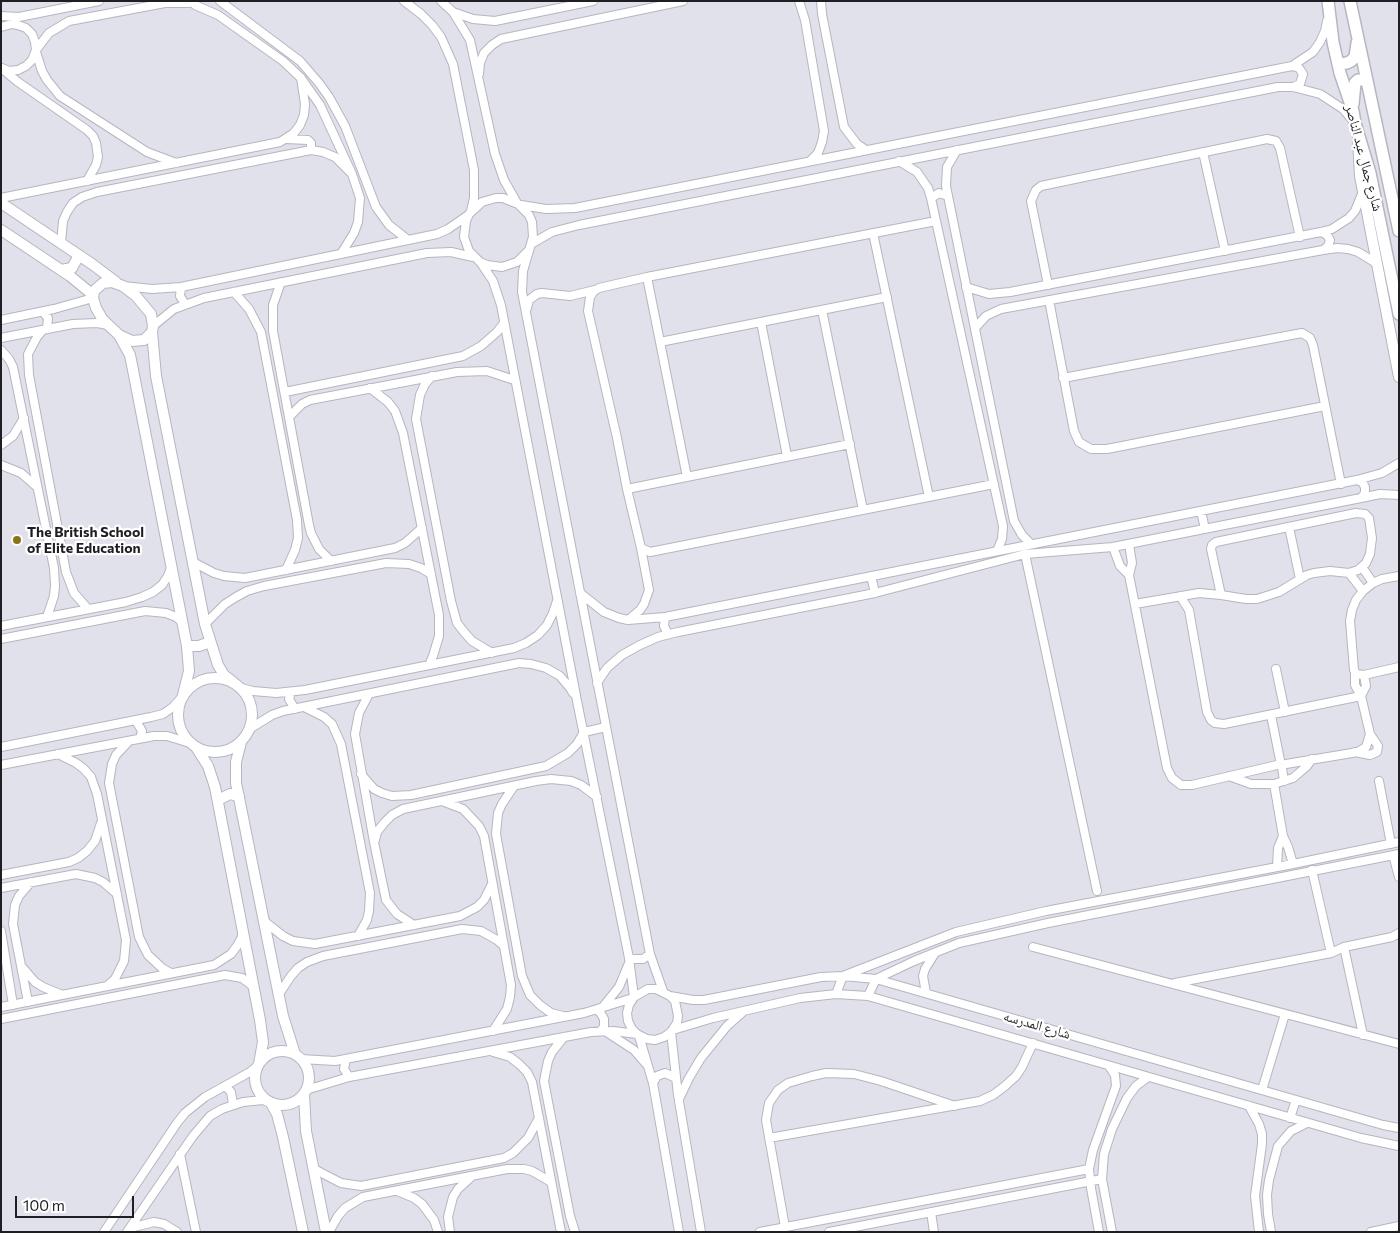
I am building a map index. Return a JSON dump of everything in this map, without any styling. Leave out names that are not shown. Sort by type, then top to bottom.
[{"type":"main road","name":"شارع جمال عبد الناصر","points":[[1350,1],[1366,80],[1395,194],[1399,231]]},
{"type":"main road","name":"شارع جمال عبد الناصر","points":[[1328,6],[1342,82],[1353,111],[1375,196],[1399,314]]},
{"type":"main road","points":[[1338,64],[1347,63],[1355,57],[1358,38]]},
{"type":"main road","points":[[1353,111],[1355,83],[1358,80],[1366,80]]},
{"type":"street","points":[[1,17],[19,17],[99,1]]},
{"type":"street","points":[[1,68],[9,71],[18,70],[26,66],[50,33],[68,21],[165,2],[190,3],[206,1]]},
{"type":"street","points":[[220,1],[300,61],[319,83],[341,119],[371,196],[382,216],[398,233],[410,239],[416,246],[415,255]]},
{"type":"street","points":[[404,1],[432,25],[441,37],[453,64],[474,170],[474,198],[464,229],[464,237],[469,251],[493,281],[498,292],[629,959],[634,997],[629,1005],[628,1021],[638,1035],[650,1069],[679,1232]]},
{"type":"street","points":[[442,1],[453,12],[470,40],[479,74],[495,154],[504,180],[518,204],[524,209],[532,222],[533,230],[522,282],[522,292],[650,954],[666,993],[678,1008],[678,1016],[672,1031],[676,1078],[702,1232]]},
{"type":"street","points":[[453,12],[473,19],[495,20],[593,1]]},
{"type":"street","points":[[479,74],[480,63],[484,53],[501,39],[683,1]]},
{"type":"street","points":[[799,1],[805,20],[824,131],[818,153],[810,161]]},
{"type":"street","points":[[821,1],[842,122],[850,137],[866,150]]},
{"type":"street","points":[[190,3],[210,11],[225,20],[283,61],[301,78],[320,105],[352,174],[360,198],[358,222],[341,254]]},
{"type":"street","points":[[93,297],[96,288],[103,283],[152,289],[181,287],[437,234],[448,229],[482,202],[489,199],[503,198],[518,204],[546,209],[575,208],[1292,66],[1312,52],[1320,42],[1326,31],[1328,6]]},
{"type":"street","points":[[1,17],[7,25]]},
{"type":"street","points":[[7,25],[19,17]]},
{"type":"street","points":[[7,25],[18,25],[26,28],[32,34],[42,71],[60,96],[147,152],[178,163]]},
{"type":"street","points":[[1292,66],[1299,68],[1303,74],[1302,81],[1293,87]]},
{"type":"street","points":[[1,68],[18,82],[88,130],[92,136],[96,143],[98,158],[96,165],[77,191],[82,197]]},
{"type":"street","points":[[1,198],[273,144],[286,139],[297,129],[304,116],[305,98],[301,78]]},
{"type":"street","points":[[1,230],[62,270],[93,297],[96,308],[108,325],[119,335],[138,342],[144,340],[174,309],[204,298],[415,255],[444,252],[477,260],[494,267],[502,267],[517,262],[529,248],[552,232],[567,228],[1264,90],[1293,87],[1320,94],[1332,101],[1343,109],[1356,126],[1358,160],[1363,192],[1399,377]]},
{"type":"street","points":[[1006,123],[1010,140]]},
{"type":"street","points":[[286,139],[308,140],[312,143],[311,150]]},
{"type":"street","points":[[1048,285],[1031,201],[1036,190],[1046,185],[1267,139],[1276,141],[1280,148],[1300,237]]},
{"type":"street","points":[[61,243],[63,221],[67,212],[82,197],[97,192],[311,150],[335,157],[352,174]]},
{"type":"street","points":[[957,150],[948,167],[946,176],[948,196],[1015,524],[1031,544]]},
{"type":"street","points":[[1203,152],[1225,251]]},
{"type":"street","points":[[899,161],[917,172],[923,179],[931,198],[1003,526],[1002,539],[997,551]]},
{"type":"street","points":[[727,178],[730,195]]},
{"type":"street","points":[[966,287],[982,293],[997,294],[1321,232],[1332,229],[1349,218],[1355,211],[1363,192]]},
{"type":"street","points":[[931,198],[939,193],[948,196]]},
{"type":"street","points":[[360,198],[366,201],[371,196]]},
{"type":"street","points":[[1,204],[61,243],[136,296],[153,320],[156,376],[205,624],[218,665],[224,675],[237,685],[251,702],[253,711],[251,728]]},
{"type":"street","points":[[526,313],[529,300],[537,294],[570,296],[647,277],[936,221]]},
{"type":"street","points":[[1321,232],[1327,235],[1330,240],[1328,246],[1323,250]]},
{"type":"street","points":[[873,233],[929,497]]},
{"type":"street","points":[[975,328],[986,316],[1000,309],[1323,250],[1348,249],[1358,252],[1376,263]]},
{"type":"street","points":[[62,270],[67,270],[76,264],[77,254]]},
{"type":"street","points":[[1120,271],[1123,286]]},
{"type":"street","points":[[647,277],[687,477]]},
{"type":"street","points":[[281,282],[273,304],[273,331],[309,525],[319,549],[331,561]]},
{"type":"street","points":[[181,287],[180,296],[186,304]]},
{"type":"street","points":[[598,288],[590,297],[588,311],[649,590],[640,610],[628,620]]},
{"type":"street","points":[[234,292],[249,309],[260,332],[298,527],[295,550],[286,570]]},
{"type":"street","points":[[997,294],[995,302],[1000,309]]},
{"type":"street","points":[[1,320],[43,312],[93,297]]},
{"type":"street","points":[[660,342],[887,297]]},
{"type":"street","points":[[1049,300],[1076,436],[1085,446],[1098,450],[1325,406]]},
{"type":"street","points":[[822,310],[863,510]]},
{"type":"street","points":[[43,312],[48,318],[45,330],[36,337],[28,354],[29,375],[66,572],[74,593],[88,609]]},
{"type":"street","points":[[761,322],[788,456]]},
{"type":"street","points":[[1,338],[85,323],[108,325]]},
{"type":"street","points":[[285,392],[457,358],[472,352],[490,339],[504,323]]},
{"type":"street","points":[[260,332],[266,330],[273,331]]},
{"type":"street","points":[[1064,378],[1302,333],[1312,342],[1340,484]]},
{"type":"street","points":[[119,335],[130,355],[136,380],[187,646],[188,670],[183,696],[178,707],[179,726],[183,735],[193,745],[212,776],[218,800],[263,1042],[255,1079],[256,1086],[264,1098],[271,1102],[277,1114],[284,1137],[303,1232]]},
{"type":"street","points":[[1,350],[9,359],[15,378],[55,574],[54,596],[47,617]]},
{"type":"street","points":[[440,362],[443,366],[442,375]]},
{"type":"street","points":[[969,370],[983,367]]},
{"type":"street","points":[[289,418],[302,404],[310,400],[432,376],[472,370],[486,371],[514,380]]},
{"type":"street","points":[[15,378],[20,372],[25,372],[29,375]]},
{"type":"street","points":[[136,380],[144,374],[156,376]]},
{"type":"street","points":[[432,376],[425,384],[420,395],[416,419],[453,612],[464,632],[472,641],[492,653]]},
{"type":"street","points":[[370,388],[388,402],[395,411],[403,433],[439,615],[439,636],[429,665]]},
{"type":"street","points":[[1,445],[13,436],[24,418]]},
{"type":"street","points":[[403,433],[405,429],[410,427],[417,430]]},
{"type":"street","points":[[627,490],[850,444]]},
{"type":"street","points":[[580,593],[604,612],[628,620],[664,617],[1340,484],[1382,473],[1399,463]]},
{"type":"street","points":[[1,465],[21,472],[38,488]]},
{"type":"street","points":[[1357,480],[1362,482],[1365,487],[1365,493],[1361,498]]},
{"type":"street","points":[[641,548],[645,551],[656,551],[994,484]]},
{"type":"street","points":[[597,683],[607,668],[622,655],[640,644],[668,634],[875,593],[1025,554],[1113,547],[1380,494],[1399,495]]},
{"type":"street","points":[[1200,511],[1205,529]]},
{"type":"street","points":[[1135,604],[1205,593],[1246,599],[1257,599],[1279,592],[1307,575],[1322,571],[1349,573],[1362,567],[1370,554],[1372,538],[1369,518],[1365,514],[1356,513],[1214,543],[1211,549],[1221,595]]},
{"type":"street","points":[[1003,526],[1008,528],[1015,524]]},
{"type":"street","points":[[298,527],[304,530],[308,529],[309,525]]},
{"type":"street","points":[[1289,527],[1300,579]]},
{"type":"street","points":[[193,562],[214,573],[245,578],[384,551],[405,543],[422,528]]},
{"type":"street","points":[[1129,544],[1132,563],[1130,575],[1135,604],[1169,773],[1176,782],[1187,786],[1281,764],[1358,752],[1366,747],[1370,734]]},
{"type":"street","points":[[1113,547],[1120,566],[1130,575]]},
{"type":"street","points":[[384,551],[388,552],[390,556],[386,563]]},
{"type":"street","points":[[1025,554],[1097,890]]},
{"type":"street","points":[[205,624],[225,604],[247,591],[264,586],[386,563],[409,564],[431,574]]},
{"type":"street","points":[[1,626],[133,600],[153,592],[162,585],[168,576],[171,566]]},
{"type":"street","points":[[1362,567],[1373,583]]},
{"type":"street","points":[[55,574],[60,576],[66,572]]},
{"type":"street","points":[[1349,573],[1363,591]]},
{"type":"street","points":[[871,576],[875,593]]},
{"type":"street","points":[[1353,752],[1375,754],[1378,746],[1370,734],[1361,696],[1354,678],[1350,621],[1354,605],[1363,591],[1373,583],[1382,579],[1399,576]]},
{"type":"street","points":[[245,578],[244,585],[247,591]]},
{"type":"street","points":[[1188,610],[1192,594]]},
{"type":"street","points":[[1180,596],[1188,610],[1207,712],[1215,723],[1224,724],[1361,696]]},
{"type":"street","points":[[1,747],[163,714],[174,706],[197,682],[205,679],[214,678],[264,693],[291,692],[514,648],[538,635],[547,625],[557,599]]},
{"type":"street","points":[[133,600],[138,605],[135,612]]},
{"type":"street","points":[[1,639],[145,611],[161,612],[176,617],[182,622]]},
{"type":"street","points":[[439,615],[448,616],[453,612]]},
{"type":"street","points":[[664,617],[664,626],[668,634]]},
{"type":"street","points":[[187,646],[199,646],[210,642]]},
{"type":"street","points":[[514,648],[519,655],[519,663]]},
{"type":"street","points":[[1,765],[140,738],[166,736],[214,752],[224,752],[241,742],[251,728],[272,716],[295,709],[519,663],[546,668],[560,676],[570,688],[577,701]]},
{"type":"street","points":[[1355,672],[1359,675],[1364,675],[1399,667]]},
{"type":"street","points":[[1276,669],[1285,712]]},
{"type":"street","points":[[1361,696],[1366,686],[1364,675]]},
{"type":"street","points":[[291,692],[289,699],[295,709]]},
{"type":"street","points":[[369,694],[359,713],[355,742],[374,842],[386,900],[397,914],[414,925]]},
{"type":"street","points":[[304,707],[328,720],[338,734],[341,744],[370,903],[367,920],[358,936]]},
{"type":"street","points":[[1271,715],[1284,782]]},
{"type":"street","points":[[136,721],[142,731],[140,738]]},
{"type":"street","points":[[361,774],[374,789],[382,793],[402,796],[412,795],[534,770],[552,764],[577,744],[584,732],[606,727]]},
{"type":"street","points":[[129,741],[116,755],[112,764],[109,783],[139,938],[154,962],[170,973]]},
{"type":"street","points":[[341,744],[348,741],[355,742]]},
{"type":"street","points":[[241,742],[236,762],[239,796],[286,1030],[298,1057],[308,1068],[304,1118],[328,1232]]},
{"type":"street","points":[[58,754],[84,769],[91,777],[97,794],[126,940],[124,961],[118,974],[108,986]]},
{"type":"street","points":[[1229,776],[1251,784],[1284,782],[1300,772],[1312,759]]},
{"type":"street","points":[[534,770],[536,782]]},
{"type":"street","points":[[374,842],[378,832],[392,815],[414,806],[551,779],[571,781],[585,787],[597,797]]},
{"type":"street","points":[[836,994],[843,976],[956,932],[1046,911],[1395,843],[1379,781]]},
{"type":"street","points":[[1274,784],[1283,836],[1293,864]]},
{"type":"street","points":[[514,786],[498,813],[496,834],[524,982],[530,995],[540,1005],[551,1013],[565,1017]]},
{"type":"street","points":[[97,794],[104,789],[111,791]]},
{"type":"street","points":[[218,800],[230,794],[239,796]]},
{"type":"street","points":[[412,795],[411,802],[414,806]]},
{"type":"street","points":[[442,801],[463,808],[479,826],[484,836],[511,985],[507,1010],[493,1030]]},
{"type":"street","points":[[1,875],[68,862],[78,858],[91,846],[100,830],[102,818]]},
{"type":"street","points":[[484,836],[488,833],[496,834]]},
{"type":"street","points":[[1278,867],[1278,848],[1283,836]]},
{"type":"street","points":[[868,996],[876,979],[959,943],[1396,854],[1399,877]]},
{"type":"street","points":[[68,862],[73,868],[70,874]]},
{"type":"street","points":[[1312,870],[1331,953]]},
{"type":"street","points":[[1,888],[70,874],[85,875],[103,882],[118,896]]},
{"type":"street","points":[[28,1002],[13,924],[13,914],[18,896],[31,882]]},
{"type":"street","points":[[264,921],[282,936],[293,941],[315,944],[460,916],[469,912],[484,900],[492,882]]},
{"type":"street","points":[[1106,899],[1109,911]]},
{"type":"street","points":[[370,903],[377,904],[386,900]]},
{"type":"street","points":[[460,916],[463,922],[462,929]]},
{"type":"street","points":[[1,1007],[214,964],[223,960],[238,946],[243,928]]},
{"type":"street","points":[[279,994],[298,968],[317,958],[462,929],[481,931],[504,946]]},
{"type":"street","points":[[1,931],[13,1005]]},
{"type":"street","points":[[1172,984],[1331,953],[1344,947],[1397,936]]},
{"type":"street","points":[[126,940],[134,941],[139,938]]},
{"type":"street","points":[[315,944],[313,951],[317,958]]},
{"type":"street","points":[[1032,947],[1399,1044]]},
{"type":"street","points":[[1344,947],[1363,1035]]},
{"type":"street","points":[[926,993],[924,983],[925,969],[937,951]]},
{"type":"street","points":[[629,959],[643,959],[650,954]]},
{"type":"street","points":[[599,1009],[619,987],[629,959]]},
{"type":"street","points":[[214,964],[217,970],[216,977]]},
{"type":"street","points":[[21,966],[35,982],[52,992],[62,995]]},
{"type":"street","points":[[1,1019],[216,977],[233,976],[242,978],[254,987]]},
{"type":"street","name":"شارع المدرسه","points":[[666,993],[692,1000],[704,1000],[804,980],[843,976],[876,979],[1399,1128]]},
{"type":"street","points":[[511,985],[518,987],[524,982]]},
{"type":"street","points":[[104,1232],[177,1123],[195,1105],[275,1052],[289,1052],[298,1057],[325,1061],[346,1059],[565,1017],[599,1009],[634,997],[648,989],[666,993]]},
{"type":"street","name":"شارع المدرسه","points":[[672,1031],[745,1010],[800,998],[836,994],[868,996],[1374,1142],[1399,1146]]},
{"type":"street","points":[[599,1009],[604,1019],[602,1031]]},
{"type":"street","points":[[679,1099],[700,1058],[727,1026],[745,1010]]},
{"type":"street","points":[[1262,1090],[1285,1014]]},
{"type":"street","points":[[129,1230],[202,1124],[210,1116],[233,1104],[263,1100],[277,1104],[289,1104],[300,1098],[305,1092],[348,1077],[564,1037],[602,1031],[621,1031],[655,1040],[664,1037],[672,1031]]},
{"type":"street","points":[[602,1031],[630,1046],[650,1069]]},
{"type":"street","points":[[564,1037],[552,1052],[544,1081],[573,1231]]},
{"type":"street","points":[[769,1138],[980,1100],[993,1095],[1005,1086],[1022,1066],[1033,1043]]},
{"type":"street","points":[[488,1051],[510,1057],[527,1072],[532,1082],[561,1231]]},
{"type":"street","points":[[346,1059],[344,1069],[348,1077]]},
{"type":"street","points":[[1099,1232],[1089,1169],[1093,1150],[1116,1086],[1115,1075],[1109,1066]]},
{"type":"street","points":[[653,1083],[661,1074],[669,1074],[676,1078]]},
{"type":"street","points":[[785,1227],[766,1112],[769,1103],[778,1090],[788,1083],[826,1074],[854,1074],[955,1106]]},
{"type":"street","points":[[1112,1232],[1102,1179],[1104,1154],[1119,1114],[1131,1092],[1148,1077]]},
{"type":"street","points":[[532,1082],[537,1078],[544,1081]]},
{"type":"street","points":[[225,1086],[231,1092],[234,1100],[233,1104]]},
{"type":"street","points":[[1290,1118],[1296,1100]]},
{"type":"street","points":[[1249,1106],[1262,1134],[1255,1196],[1259,1232]]},
{"type":"street","points":[[314,1169],[342,1182],[361,1186],[504,1158],[513,1153],[528,1138],[539,1118]]},
{"type":"street","points":[[1271,1232],[1267,1195],[1278,1146],[1290,1131],[1308,1123]]},
{"type":"street","points":[[180,1154],[196,1232]]},
{"type":"street","points":[[504,1158],[508,1164],[507,1169]]},
{"type":"street","points":[[328,1232],[345,1208],[363,1197],[507,1169],[532,1171],[551,1182]]},
{"type":"street","points":[[760,1232],[1089,1169]]},
{"type":"street","points":[[450,1232],[449,1207],[458,1189],[473,1176]]},
{"type":"street","points":[[829,1232],[1102,1179]]},
{"type":"street","points":[[361,1186],[357,1192],[359,1196],[363,1197]]},
{"type":"street","points":[[395,1191],[414,1198],[422,1204],[434,1220],[438,1232]]},
{"type":"street","points":[[931,1212],[934,1232]]},
{"type":"street","points":[[434,1220],[440,1215],[448,1217]]},
{"type":"street","points":[[674,1232],[677,1217]]},
{"type":"street","points":[[129,1230],[154,1222],[164,1224],[177,1232]]},
{"type":"street","points":[[1371,1232],[1399,1226]]},
{"type":"place","name":"The British School of Elite Education","points":[[17,540]]}]
